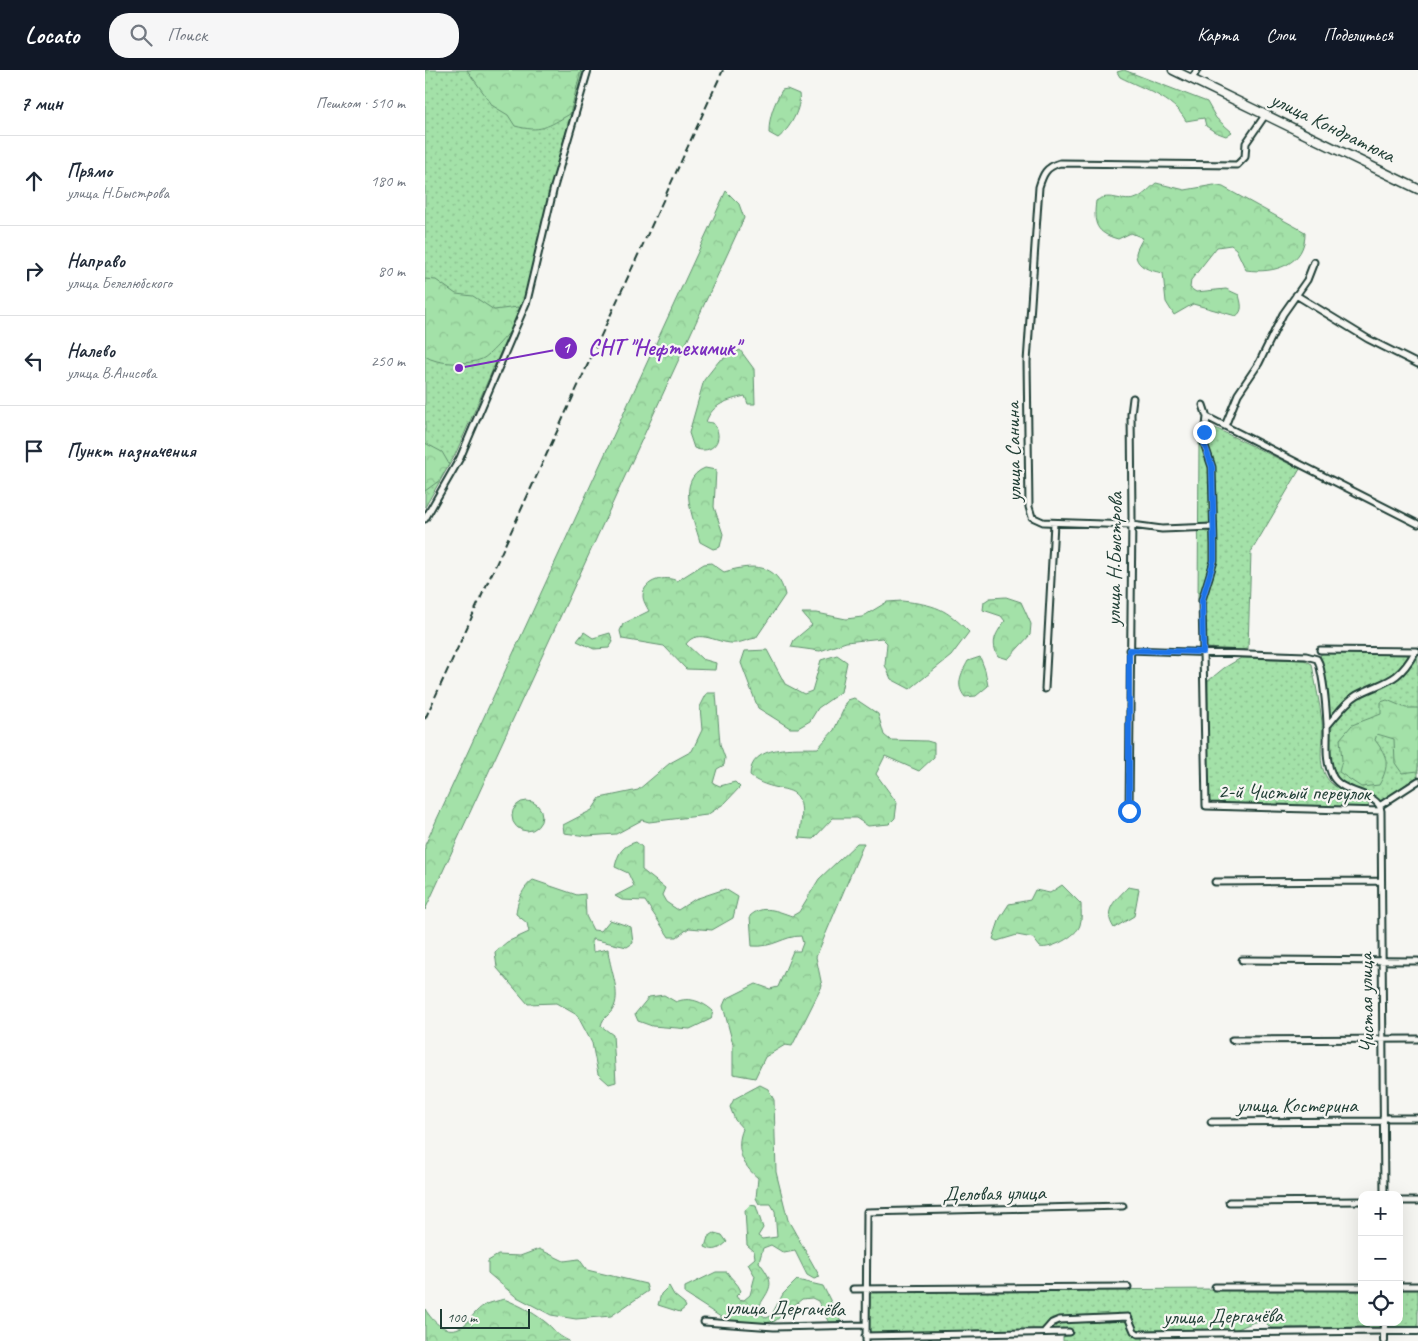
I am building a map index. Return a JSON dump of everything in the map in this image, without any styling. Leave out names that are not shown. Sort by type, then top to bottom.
[{"type":"main road","name":"улица Кондратюка","points":[[1175,71],[1418,189]]},
{"type":"street","points":[[425,519],[460,458],[527,301],[554,187],[588,70]]},
{"type":"street","points":[[1192,79],[1197,70]]},
{"type":"street","name":"улица Санина","points":[[1213,528],[1162,529],[1132,524],[1054,523],[1037,521],[1030,512],[1027,362],[1039,187],[1043,174],[1050,166],[1060,163],[1237,165],[1245,156],[1246,143],[1266,114]]},
{"type":"street","points":[[1225,426],[1238,394],[1259,363],[1283,314],[1307,280],[1314,262]]},
{"type":"street","points":[[1296,295],[1368,339],[1418,364]]},
{"type":"street","name":"улица Н.Быстрова","points":[[1129,811],[1129,650],[1132,524],[1131,414],[1133,398]]},
{"type":"street","points":[[1203,405],[1207,417],[1204,443],[1212,467],[1214,560],[1202,600],[1203,652]]},
{"type":"street","points":[[1207,417],[1418,524]]},
{"type":"street","points":[[1045,690],[1054,523]]},
{"type":"street","points":[[1129,650],[1306,656],[1317,659],[1321,670],[1327,726],[1326,756],[1329,769],[1335,780],[1345,788],[1375,799],[1381,808],[1418,781]]},
{"type":"street","points":[[1320,650],[1416,652]]},
{"type":"street","name":"2-й Чистый переулок","points":[[1203,652],[1206,806],[1381,808]]},
{"type":"street","points":[[1327,726],[1357,696],[1389,682],[1408,664],[1416,652]]},
{"type":"street","name":"Чистая улица","points":[[1381,808],[1384,1191]]},
{"type":"street","points":[[1215,882],[1381,881]]},
{"type":"street","points":[[1242,960],[1418,960]]},
{"type":"street","points":[[1233,1040],[1418,1039]]},
{"type":"street","name":"улица Костерина","points":[[1211,1122],[1418,1118]]},
{"type":"street","points":[[1229,1202],[1358,1201]]},
{"type":"street","points":[[1403,1201],[1418,1201]]},
{"type":"street","name":"Деловая улица","points":[[866,1289],[867,1212],[1123,1206]]},
{"type":"street","points":[[1403,1286],[1418,1286]]},
{"type":"street","name":"улица Дергачёва","points":[[853,1288],[1128,1287]]},
{"type":"street","name":"улица Дергачёва","points":[[1215,1287],[1358,1287]]},
{"type":"street","points":[[866,1289],[866,1338]]},
{"type":"street","name":"улица Дергачёва","points":[[1045,1331],[1051,1323],[1059,1320],[1128,1317],[1134,1331],[1138,1334],[1418,1331]]},
{"type":"street","name":"улица Дергачёва","points":[[704,1322],[774,1327],[865,1325]]},
{"type":"street","points":[[1384,1326],[1384,1341]]},
{"type":"street","name":"улица Дергачёва","points":[[866,1338],[1045,1331],[1069,1332]]},
{"type":"green space","points":[[425,70],[583,70],[550,190],[532,281],[455,455],[425,507]]},
{"type":"green space","points":[[467,70],[581,70],[570,114],[544,128],[531,129],[515,126],[508,115],[493,106]]},
{"type":"green space","points":[[1124,70],[1207,102],[1216,118],[1232,132],[1226,136],[1215,132],[1206,126],[1204,118],[1186,121],[1165,100],[1120,77],[1117,72]]},
{"type":"green space","points":[[787,89],[799,94],[799,106],[790,124],[778,138],[769,133],[770,121],[779,95],[782,90]]},
{"type":"green space","points":[[1156,183],[1185,190],[1214,185],[1223,187],[1305,232],[1304,243],[1294,260],[1286,265],[1257,271],[1246,270],[1236,249],[1231,245],[1217,247],[1191,280],[1190,288],[1196,292],[1226,289],[1239,295],[1241,307],[1239,314],[1236,316],[1193,304],[1174,315],[1166,302],[1163,273],[1145,268],[1136,258],[1136,253],[1143,238],[1131,233],[1118,239],[1111,237],[1101,230],[1095,216],[1096,201],[1101,198],[1111,197],[1127,200],[1137,198]]},
{"type":"green space","points":[[726,191],[739,204],[744,218],[425,910],[425,845]]},
{"type":"green space","points":[[425,279],[436,280],[456,294],[473,296],[494,310],[518,307],[518,322],[495,348],[482,359],[453,363],[430,359],[425,356]]},
{"type":"green space","points":[[740,350],[754,369],[755,404],[748,404],[745,396],[727,401],[716,407],[706,422],[713,423],[717,429],[718,435],[715,444],[706,450],[694,448],[689,433],[704,380],[719,361]]},
{"type":"green space","points":[[1215,428],[1300,469],[1251,552],[1248,649],[1229,651],[1208,648],[1204,643],[1204,619],[1198,603],[1199,443]]},
{"type":"green space","points":[[425,443],[442,452],[449,464],[440,480],[425,491]]},
{"type":"green space","points":[[705,468],[716,470],[714,507],[723,534],[720,547],[713,549],[700,542],[689,501],[691,481],[696,474]]},
{"type":"green space","points":[[711,563],[724,572],[753,567],[762,568],[776,576],[781,584],[785,595],[756,638],[736,643],[703,637],[691,639],[686,644],[702,659],[716,663],[715,670],[686,669],[664,646],[622,639],[620,631],[623,624],[649,611],[643,596],[647,586],[661,579],[677,581],[704,564]]},
{"type":"green space","points":[[1006,597],[1021,602],[1031,624],[1030,635],[1008,659],[998,656],[994,646],[995,638],[1005,621],[1001,616],[983,610],[984,602],[990,598]]},
{"type":"green space","points":[[902,601],[923,604],[939,609],[969,632],[951,656],[910,689],[891,679],[885,665],[887,643],[882,638],[846,642],[820,651],[791,647],[794,640],[812,625],[802,613],[817,613],[846,619],[862,617],[887,602]]},
{"type":"green space","points":[[584,632],[593,638],[610,633],[613,642],[609,648],[594,649],[577,641]]},
{"type":"green space","points":[[767,650],[785,684],[804,694],[812,691],[821,660],[837,655],[847,662],[841,692],[818,708],[810,721],[798,728],[790,728],[758,708],[741,663],[745,651]]},
{"type":"green space","points":[[1321,654],[1418,655],[1418,776],[1380,802],[1376,798],[1343,784],[1332,769],[1329,755],[1331,730],[1320,657]]},
{"type":"green space","points":[[980,657],[988,686],[976,696],[965,697],[960,688],[961,675],[968,661]]},
{"type":"green space","points":[[1241,658],[1304,660],[1312,664],[1322,722],[1321,761],[1325,775],[1339,789],[1366,802],[1369,805],[1367,807],[1212,804],[1208,798],[1208,681],[1224,668]]},
{"type":"green space","points":[[707,693],[716,693],[720,744],[725,758],[724,765],[717,769],[713,783],[720,786],[735,782],[740,787],[725,803],[707,815],[649,822],[642,820],[616,834],[587,836],[564,833],[563,825],[592,810],[600,798],[638,790],[670,763],[692,751],[702,730],[700,707]]},
{"type":"green space","points":[[854,698],[878,714],[884,735],[890,740],[927,741],[934,743],[934,757],[919,771],[885,756],[876,774],[897,803],[895,818],[889,824],[868,826],[856,818],[833,818],[813,839],[799,838],[802,817],[801,804],[797,796],[791,791],[761,783],[750,776],[752,765],[766,753],[776,750],[818,748],[834,730],[848,700]]},
{"type":"green space","points":[[1387,700],[1406,708],[1418,708],[1418,771],[1402,773],[1395,763],[1394,739],[1377,734],[1375,740],[1385,756],[1385,772],[1379,785],[1361,787],[1339,772],[1342,760],[1340,739],[1352,725],[1381,714],[1381,702]]},
{"type":"green space","points":[[527,801],[538,805],[542,816],[538,827],[527,831],[516,827],[512,816],[516,805]]},
{"type":"green space","points":[[636,842],[642,847],[642,870],[665,888],[662,895],[666,902],[678,910],[695,899],[725,889],[738,897],[733,918],[712,930],[689,928],[677,937],[669,937],[645,901],[622,900],[615,896],[634,886],[628,873],[615,867],[621,851]]},
{"type":"green space","points":[[857,843],[864,843],[816,957],[822,986],[792,1046],[785,1045],[765,1057],[755,1078],[733,1074],[733,1044],[723,1006],[726,999],[756,984],[770,989],[778,987],[793,951],[800,951],[803,943],[801,936],[772,944],[752,946],[750,916],[755,912],[765,909],[792,916],[799,912],[819,879]]},
{"type":"green space","points":[[533,880],[577,895],[585,894],[586,916],[593,930],[601,931],[610,920],[631,927],[633,943],[627,947],[592,939],[593,952],[608,949],[615,986],[616,1001],[614,1007],[603,1020],[601,1026],[613,1035],[616,1082],[609,1084],[598,1074],[592,1043],[577,1015],[556,1003],[528,1004],[497,968],[495,952],[507,942],[529,932],[527,923],[516,914],[521,895],[526,886]]},
{"type":"green space","points":[[1062,885],[1081,904],[1081,923],[1069,938],[1044,947],[1040,947],[1033,938],[1017,935],[997,941],[993,939],[1000,918],[1009,904],[1030,900],[1035,890],[1050,893]]},
{"type":"green space","points":[[1128,887],[1139,889],[1134,916],[1114,928],[1109,916],[1110,911],[1115,901]]},
{"type":"green space","points":[[664,995],[676,1002],[691,1000],[705,1005],[713,1011],[711,1019],[690,1029],[652,1026],[638,1021],[635,1014],[649,997]]},
{"type":"green space","points":[[760,1085],[768,1089],[774,1100],[776,1172],[788,1220],[820,1277],[814,1279],[807,1275],[795,1251],[784,1253],[771,1245],[763,1248],[759,1262],[768,1275],[770,1284],[767,1294],[759,1306],[760,1313],[766,1318],[771,1316],[783,1294],[797,1280],[823,1286],[842,1324],[835,1325],[828,1321],[818,1301],[812,1298],[802,1299],[775,1321],[765,1323],[727,1321],[685,1294],[685,1287],[716,1272],[727,1272],[741,1291],[736,1296],[738,1299],[744,1300],[750,1295],[755,1276],[748,1264],[755,1258],[754,1251],[747,1245],[745,1210],[750,1205],[756,1206],[763,1228],[758,1236],[762,1239],[777,1237],[775,1211],[771,1204],[759,1204],[756,1198],[758,1178],[748,1168],[741,1156],[740,1143],[743,1129],[735,1120],[730,1107],[734,1099]]},
{"type":"green space","points":[[714,1233],[722,1235],[727,1242],[717,1249],[705,1247],[708,1237]]},
{"type":"green space","points":[[539,1249],[564,1261],[579,1259],[587,1270],[646,1284],[648,1291],[611,1316],[576,1319],[551,1315],[515,1296],[488,1273],[488,1261],[498,1255],[520,1256]]},
{"type":"green space","points":[[669,1286],[674,1295],[686,1307],[680,1312],[658,1305],[661,1294]]},
{"type":"green space","points":[[1403,1288],[1418,1288],[1418,1327],[1388,1326],[1403,1326]]},
{"type":"green space","points":[[1221,1289],[1358,1291],[1358,1326],[1379,1327],[1271,1328],[1265,1322],[1254,1322],[1235,1330],[1144,1331],[1143,1341],[1063,1341],[1063,1337],[1070,1335],[1069,1329],[869,1334],[867,1298],[871,1291]]},
{"type":"green space","points":[[504,1299],[534,1314],[560,1336],[569,1341],[425,1341],[425,1309],[436,1323],[446,1328],[457,1329],[466,1324],[481,1307]]},
{"type":"railway","points":[[425,719],[723,70]]},
{"type":"place","name":"СНТ \"Нефтехимик\"","points":[[459,368]]},
{"type":"route","points":[[1129,811],[1129,650],[1203,652],[1202,600],[1214,560],[1212,467],[1204,443],[1204,432]]}]
